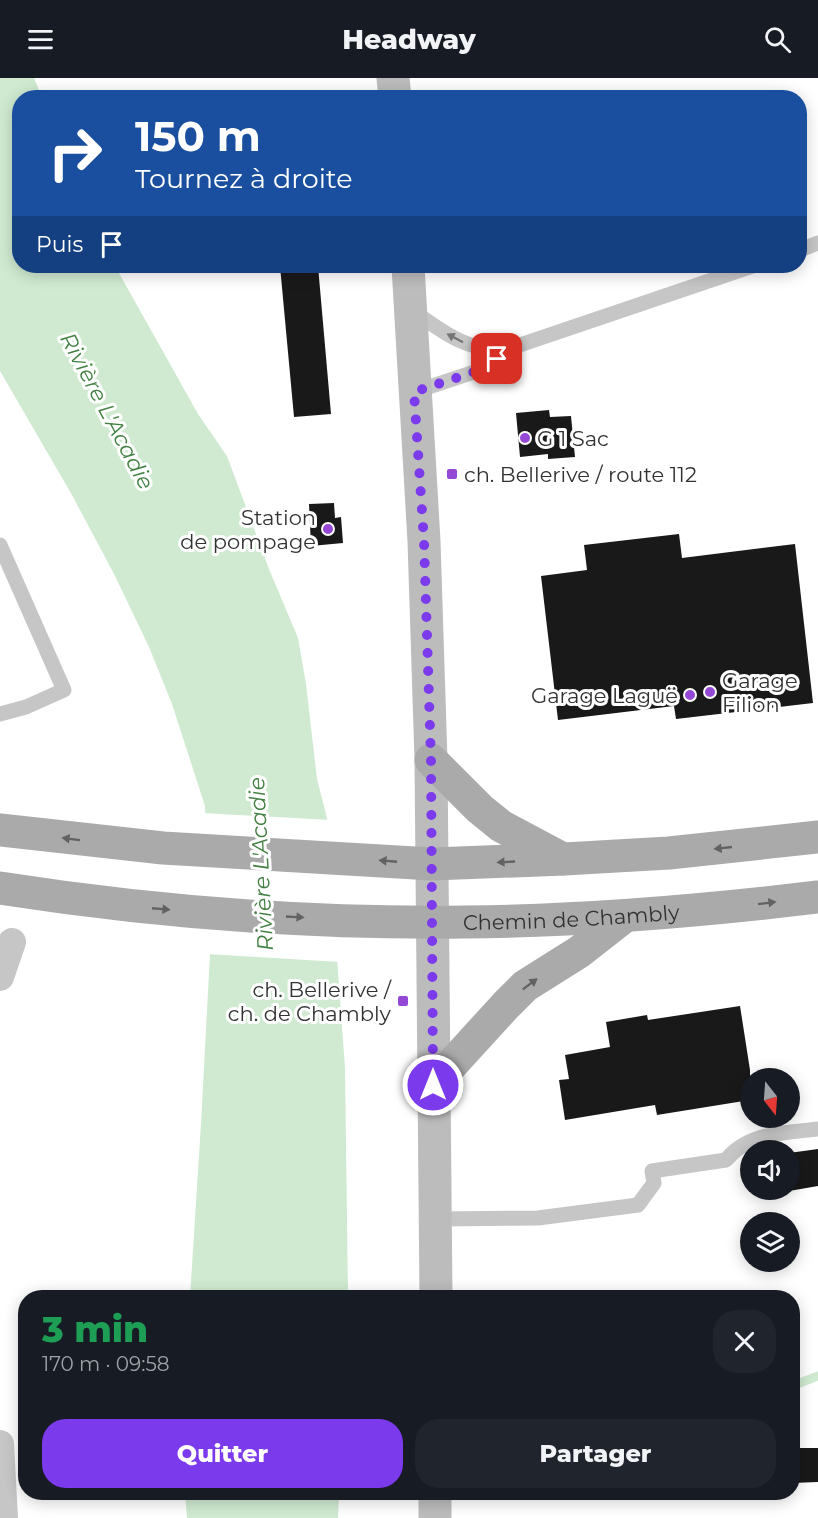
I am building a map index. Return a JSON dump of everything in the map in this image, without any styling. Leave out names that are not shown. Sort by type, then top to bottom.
[{"type":"main road","points":[[431,760],[480,809],[501,826],[564,860]]},
{"type":"main road","points":[[0,830],[97,842],[194,850],[432,864],[564,860],[669,853],[818,837]]},
{"type":"main road","name":"Chemin de Chambly","points":[[0,888],[127,906],[195,912],[433,922],[625,916],[818,897]]},
{"type":"main road","points":[[433,1085],[525,986],[579,952],[625,916]]},
{"type":"street","points":[[408,273],[424,541],[431,760],[436,1290]]},
{"type":"street","points":[[0,976],[12,942]]},
{"type":"street","points":[[0,1444],[4,1518]]},
{"type":"street","points":[[435,1500],[435,1518]]},
{"type":"lane","points":[[410,309],[459,341],[476,348],[490,350],[511,348],[732,273]]},
{"type":"lane","points":[[414,392],[483,369],[511,348]]},
{"type":"lane","points":[[0,545],[64,690],[26,707],[0,714]]},
{"type":"lane","points":[[436,1219],[538,1218],[638,1204],[654,1183],[652,1171],[726,1160],[733,1151],[750,1140],[818,1129]]},
{"type":"water","name":"Rivière L'Acadie","points":[[0,78],[34,78],[39,90],[12,90],[12,273],[119,273],[198,414],[227,456],[269,569],[298,638],[317,779],[327,818],[345,1068],[348,1290],[190,1290],[210,954],[205,806],[172,704],[149,647],[72,495],[0,371]]},
{"type":"water","points":[[186,1500],[339,1500],[338,1518],[187,1518]]},
{"type":"pier","points":[[202,813],[330,820],[339,962],[207,954]]},
{"type":"building","points":[[281,273],[319,273],[331,414],[294,417]]},
{"type":"building","points":[[549,410],[550,417],[571,416],[575,457],[548,459],[548,454],[520,457],[516,413]]},
{"type":"building","name":"Station de pompage","points":[[334,503],[335,518],[341,517],[343,543],[311,546],[309,504]]},
{"type":"building","points":[[679,534],[682,558],[795,544],[813,703],[676,719],[674,706],[558,720],[541,576],[587,570],[584,545]]},
{"type":"building","points":[[740,1006],[750,1068],[740,1068],[740,1102],[657,1115],[655,1105],[565,1120],[559,1080],[569,1079],[565,1055],[610,1047],[606,1022],[647,1015],[648,1020]]},
{"type":"building","points":[[818,1149],[818,1186],[800,1189],[800,1151]]},
{"type":"building","points":[[800,1448],[818,1448],[818,1482],[800,1483]]},
{"type":"waterway","points":[[800,1383],[818,1376]]},
{"type":"place","name":"G 1 Sac","points":[[525,438]]},
{"type":"place","name":"ch. Bellerive / route 112","points":[[452,474]]},
{"type":"place","name":"Station de pompage","points":[[328,529]]},
{"type":"place","name":"Garage Filion","points":[[710,692]]},
{"type":"place","name":"Garage Laguë","points":[[690,695]]},
{"type":"place","name":"ch. Bellerive / ch. de Chambly","points":[[403,1001]]},
{"type":"route","points":[[433,1085],[431,760],[424,541],[414,392],[483,369],[497,359]]}]
